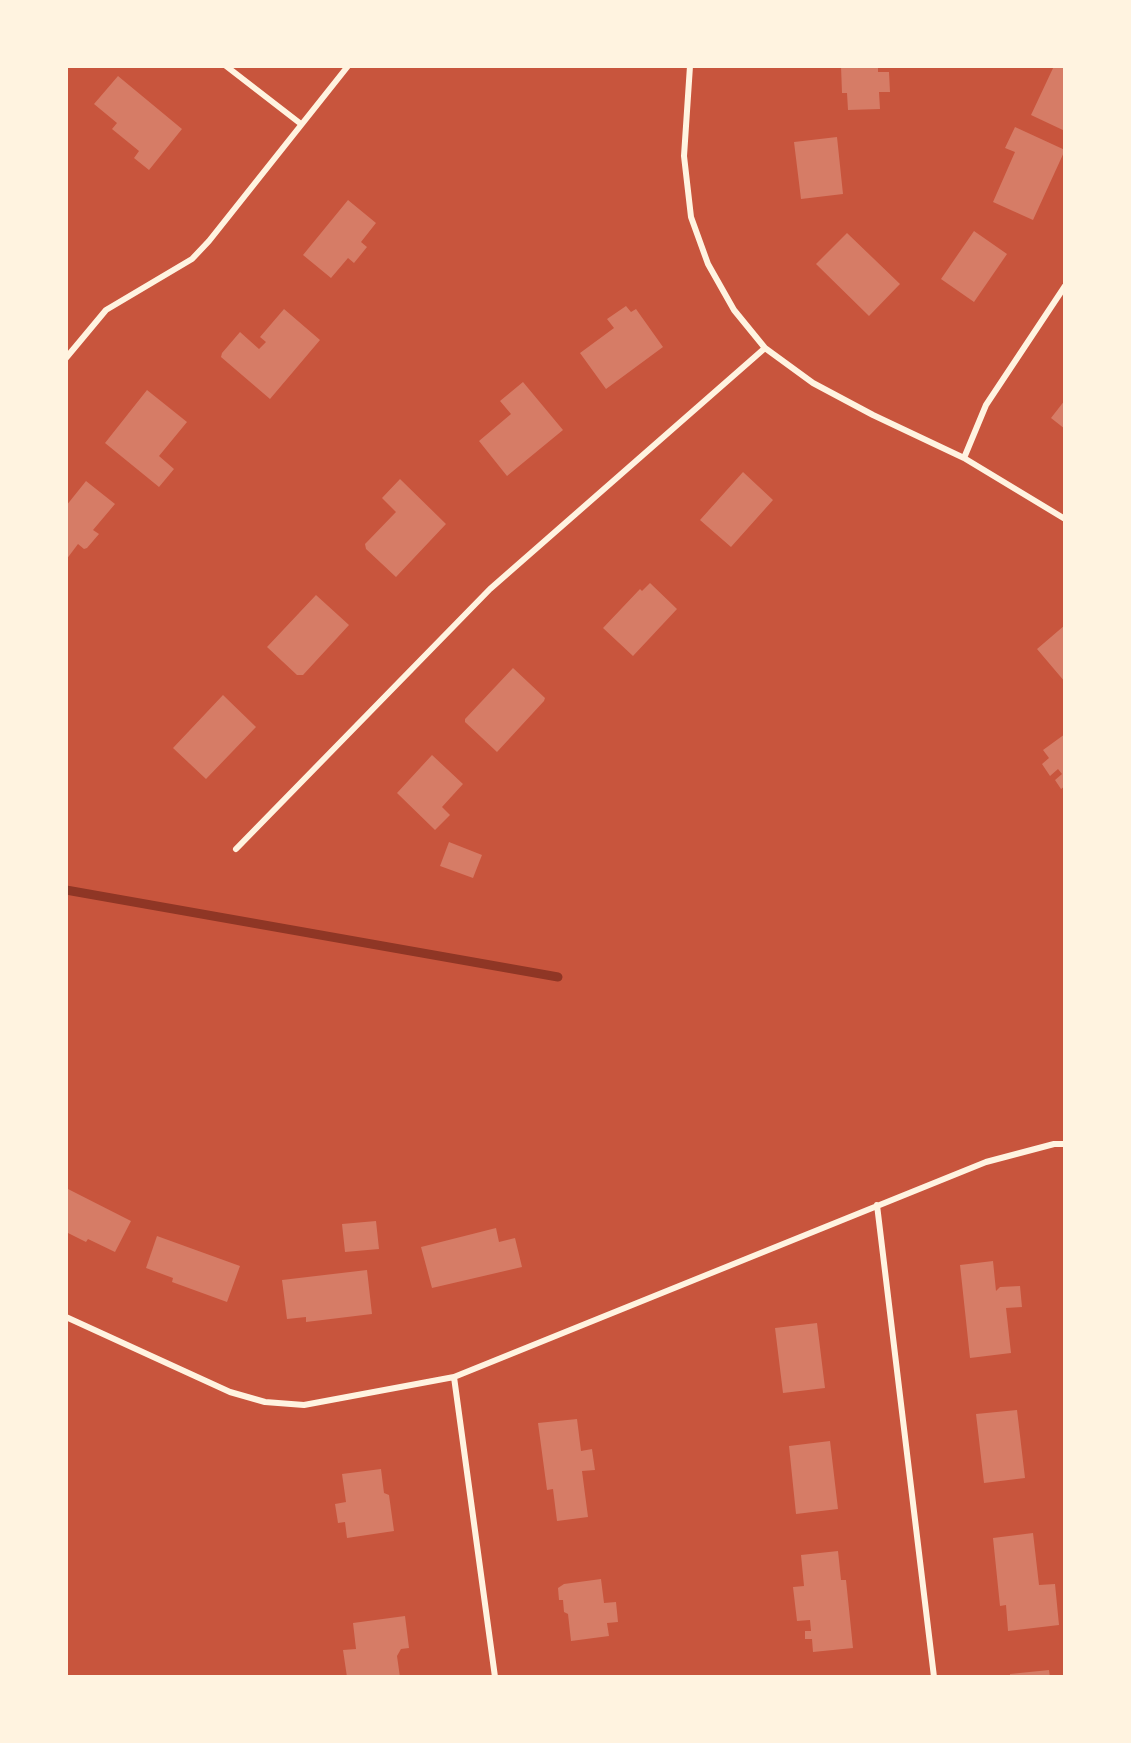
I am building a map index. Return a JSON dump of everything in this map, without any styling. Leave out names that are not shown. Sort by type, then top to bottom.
[{"type":"street","points":[[226,66],[301,124]]},
{"type":"street","points":[[66,358],[106,310],[192,259],[209,241],[348,66]]},
{"type":"street","points":[[690,66],[684,156],[691,217],[708,264],[734,310],[765,348],[813,383],[873,415],[964,458],[1065,519]]},
{"type":"street","points":[[964,458],[986,405],[1065,286]]},
{"type":"street","points":[[236,849],[490,589],[765,348]]},
{"type":"street","points":[[66,1317],[230,1392],[265,1402],[304,1405],[454,1377],[986,1162],[1054,1144],[1065,1144]]},
{"type":"street","points":[[877,1205],[934,1677]]},
{"type":"street","points":[[454,1377],[495,1677]]},
{"type":"building","points":[[841,66],[878,66],[878,72],[889,72],[890,92],[879,92],[880,109],[848,110],[847,93],[842,93]]},
{"type":"building","points":[[1054,66],[1065,66],[1065,131],[1031,115]]},
{"type":"building","points":[[118,76],[182,129],[149,170],[134,158],[139,151],[112,129],[117,123],[94,104]]},
{"type":"building","points":[[1015,127],[1065,150],[1033,220],[993,202],[1015,152],[1005,148]]},
{"type":"building","points":[[837,137],[843,194],[801,199],[794,142]]},
{"type":"building","points":[[348,200],[376,223],[361,242],[367,247],[354,263],[348,258],[331,278],[303,255]]},
{"type":"building","points":[[974,231],[1007,254],[974,302],[941,279]]},
{"type":"building","points":[[847,233],[900,284],[869,316],[816,264]]},
{"type":"building","points":[[626,306],[631,312],[636,309],[663,347],[606,389],[580,353],[614,328],[607,319]]},
{"type":"building","points":[[284,309],[320,340],[270,399],[221,357],[240,332],[259,349],[266,342],[260,337]]},
{"type":"building","points":[[523,382],[563,430],[507,476],[479,441],[511,414],[500,401]]},
{"type":"building","points":[[147,390],[187,422],[159,456],[174,469],[159,487],[105,443]]},
{"type":"building","points":[[1065,400],[1065,429],[1051,418]]},
{"type":"building","points":[[743,472],[773,500],[731,547],[700,520]]},
{"type":"building","points":[[400,479],[446,524],[396,577],[366,549],[365,544],[396,512],[382,498]]},
{"type":"building","points":[[86,481],[115,504],[93,530],[99,534],[87,548],[84,549],[78,544],[66,560],[66,506]]},
{"type":"building","points":[[650,583],[677,609],[633,656],[603,628],[640,589],[642,591]]},
{"type":"building","points":[[316,595],[349,625],[303,675],[297,675],[267,647]]},
{"type":"building","points":[[1065,625],[1065,682],[1037,649]]},
{"type":"building","points":[[513,668],[545,698],[497,752],[465,722],[465,719]]},
{"type":"building","points":[[223,695],[256,727],[206,779],[173,748]]},
{"type":"building","points":[[1065,734],[1065,786],[1061,789],[1055,780],[1062,774],[1058,769],[1050,776],[1042,764],[1049,758],[1043,750]]},
{"type":"building","points":[[432,755],[463,784],[442,807],[450,815],[435,830],[397,793]]},
{"type":"building","points":[[449,842],[482,855],[473,878],[440,866]]},
{"type":"building","points":[[66,1188],[131,1221],[115,1252],[88,1239],[86,1242],[66,1232]]},
{"type":"building","points":[[376,1221],[379,1249],[345,1252],[342,1224]]},
{"type":"building","points":[[496,1228],[499,1242],[515,1238],[522,1267],[432,1288],[421,1247]]},
{"type":"building","points":[[157,1236],[240,1266],[227,1302],[172,1282],[173,1278],[146,1268]]},
{"type":"building","points":[[993,1261],[996,1291],[1000,1287],[1020,1286],[1022,1307],[1006,1308],[1011,1353],[970,1358],[960,1265]]},
{"type":"building","points":[[367,1270],[372,1314],[306,1322],[306,1317],[287,1319],[282,1280]]},
{"type":"building","points":[[817,1323],[825,1388],[783,1393],[775,1328]]},
{"type":"building","points":[[1017,1410],[1025,1478],[984,1483],[976,1414]]},
{"type":"building","points":[[577,1419],[581,1451],[592,1449],[595,1470],[582,1471],[588,1517],[557,1521],[553,1489],[547,1490],[538,1423]]},
{"type":"building","points":[[830,1441],[838,1509],[796,1514],[789,1446]]},
{"type":"building","points":[[381,1469],[384,1493],[389,1495],[394,1531],[347,1538],[345,1522],[338,1523],[335,1504],[346,1502],[342,1474]]},
{"type":"building","points":[[1033,1533],[1039,1585],[1055,1584],[1059,1625],[1008,1631],[1006,1605],[1000,1606],[993,1538]]},
{"type":"building","points":[[838,1551],[841,1580],[846,1580],[853,1648],[813,1652],[812,1639],[805,1639],[805,1631],[811,1631],[810,1620],[797,1621],[793,1587],[804,1586],[801,1555]]},
{"type":"building","points":[[601,1579],[604,1603],[616,1602],[618,1622],[607,1623],[609,1636],[571,1641],[568,1614],[564,1612],[563,1600],[559,1600],[558,1588],[564,1584]]},
{"type":"building","points":[[405,1616],[409,1648],[401,1649],[397,1656],[400,1677],[347,1677],[343,1650],[356,1649],[353,1623]]},
{"type":"building","points":[[1049,1670],[1050,1677],[1010,1677],[1010,1674]]},
{"type":"waterway","points":[[66,890],[558,977]]}]
